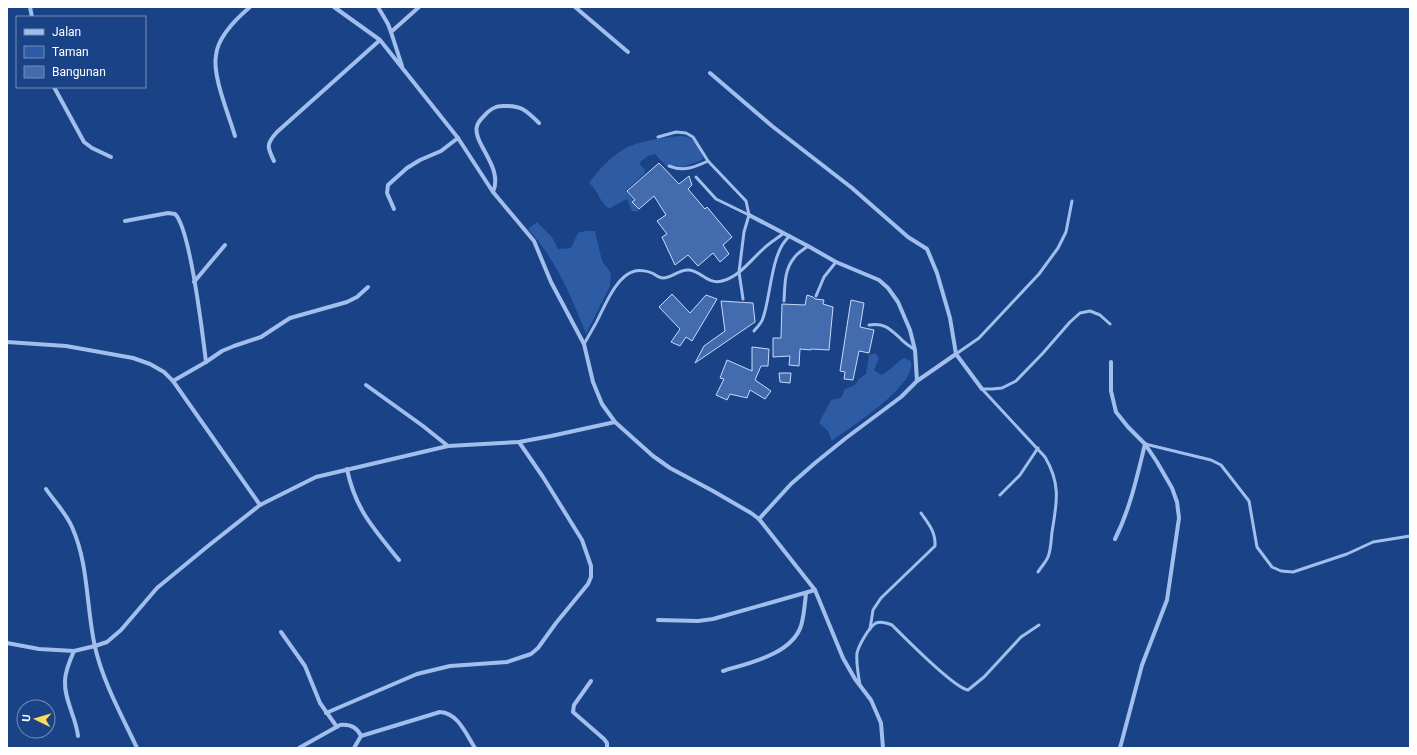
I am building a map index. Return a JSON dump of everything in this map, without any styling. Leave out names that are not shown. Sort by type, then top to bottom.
[{"type":"street","points":[[235,136],[218,81],[215,56],[221,40],[238,16],[250,7]]},
{"type":"street","points":[[334,7],[380,40],[458,138],[493,192],[534,242],[551,282],[584,344],[593,382],[602,404],[615,422],[653,456],[670,468],[752,513],[759,519],[815,590],[843,658],[871,700],[881,723],[883,748]]},
{"type":"street","points":[[378,7],[392,32],[403,68]]},
{"type":"street","points":[[392,32],[419,7]]},
{"type":"street","points":[[575,7],[628,52]]},
{"type":"street","points":[[274,161],[268,147],[273,136],[380,40]]},
{"type":"street","points":[[710,73],[772,126],[852,188],[908,237],[927,249],[937,273],[950,318],[956,354],[982,389]]},
{"type":"street","points":[[55,88],[84,142],[92,148],[111,157]]},
{"type":"street","points":[[493,192],[496,186],[496,176],[477,134],[477,125],[479,121],[487,112],[498,106],[509,106],[526,110],[539,123]]},
{"type":"street","points":[[394,209],[387,193],[388,185],[407,168],[420,160],[441,151],[458,138]]},
{"type":"street","points":[[125,221],[168,213],[175,214],[182,223],[194,282],[206,362]]},
{"type":"street","points":[[749,215],[836,262],[879,280],[888,288],[898,302],[910,330],[915,350],[917,381]]},
{"type":"street","points":[[194,282],[224,245]]},
{"type":"street","points":[[173,381],[234,346],[261,337],[290,318],[347,302],[358,297],[368,287]]},
{"type":"street","points":[[7,342],[66,346],[133,358],[150,364],[164,372],[173,381],[260,505]]},
{"type":"street","points":[[759,519],[797,479],[846,438],[901,396],[917,381],[956,354]]},
{"type":"street","points":[[1111,362],[1111,391],[1116,412],[1145,444],[1157,462],[1172,488],[1177,502],[1179,518],[1167,600],[1142,665],[1120,748]]},
{"type":"street","points":[[366,385],[448,446]]},
{"type":"street","points":[[7,643],[39,649],[74,651],[107,642],[121,630],[157,588],[260,505],[316,477],[448,446],[519,442],[615,422]]},
{"type":"street","points":[[326,713],[423,672],[450,666],[507,662],[531,654],[538,648],[556,623],[588,584],[591,577],[591,566],[582,540],[543,477],[519,442]]},
{"type":"street","points":[[1115,539],[1128,512],[1145,444]]},
{"type":"street","points":[[347,469],[353,494],[364,516],[399,560]]},
{"type":"street","points":[[46,489],[71,525],[81,553],[95,646],[107,681],[137,748]]},
{"type":"street","points":[[658,620],[698,621],[713,619],[815,590]]},
{"type":"street","points":[[723,671],[775,653],[785,647],[794,638],[801,627],[806,593]]},
{"type":"street","points":[[281,632],[305,666],[320,703],[337,727]]},
{"type":"street","points":[[74,651],[64,680],[68,700],[77,726],[78,736]]},
{"type":"street","points":[[591,681],[574,705],[573,712],[604,739],[607,743],[607,748]]},
{"type":"street","points":[[354,748],[361,736],[440,712],[445,712],[455,718],[475,748]]},
{"type":"street","points":[[298,748],[337,727],[346,724],[356,728],[361,736]]},
{"type":"lane","points":[[658,137],[676,132],[686,133],[693,137],[708,161],[746,200],[749,215],[744,232],[739,272],[743,300]]},
{"type":"lane","points":[[669,166],[683,169],[696,167],[708,161]]},
{"type":"lane","points":[[696,177],[716,199],[749,215]]},
{"type":"lane","points":[[956,354],[979,338],[1039,274],[1058,248],[1066,232],[1072,202]]},
{"type":"lane","points":[[584,344],[609,296],[623,277],[629,273],[640,271],[651,272],[661,278],[665,278],[683,270],[689,270],[695,271],[714,282],[721,282],[739,272],[769,244],[784,233]]},
{"type":"lane","points":[[754,331],[763,320],[775,262],[780,247],[790,236]]},
{"type":"lane","points":[[784,301],[785,279],[788,269],[794,257],[808,246]]},
{"type":"lane","points":[[816,296],[824,277],[836,262]]},
{"type":"lane","points":[[982,389],[1002,388],[1016,381],[1080,313],[1090,311],[1100,315],[1110,324]]},
{"type":"lane","points":[[870,325],[877,324],[891,329],[900,339],[915,350]]},
{"type":"lane","points":[[982,389],[1038,448],[1052,469],[1057,497],[1048,556],[1038,572]]},
{"type":"lane","points":[[1145,444],[1211,460],[1221,465],[1249,501],[1257,547],[1272,567],[1293,572],[1347,554],[1373,542],[1410,536]]},
{"type":"lane","points":[[1000,495],[1020,475],[1038,448]]},
{"type":"lane","points":[[870,629],[873,610],[881,598],[935,546],[936,539],[933,530],[921,513]]},
{"type":"lane","points":[[860,685],[857,668],[857,652],[870,629],[876,623],[883,622],[892,625],[944,674],[960,687],[968,690],[984,677],[1021,638],[1039,625]]},
{"type":"green space","points":[[682,136],[690,138],[696,143],[703,157],[702,160],[683,167],[675,165],[666,166],[655,154],[648,156],[639,163],[645,170],[644,174],[626,190],[633,200],[632,202],[639,210],[636,212],[632,211],[627,199],[610,209],[604,204],[589,183],[607,162],[624,149],[642,142]]},
{"type":"green space","points":[[537,222],[552,237],[558,249],[571,248],[578,233],[595,231],[602,261],[611,273],[610,286],[586,334],[575,306],[555,265],[528,229]]},
{"type":"green space","points":[[875,353],[879,358],[874,370],[881,375],[904,358],[911,361],[910,371],[904,382],[893,394],[832,441],[828,431],[819,423],[831,400],[841,398],[845,389],[855,385],[859,379],[866,374],[869,355]]},
{"type":"building","points":[[659,163],[679,184],[689,176],[692,185],[688,189],[705,209],[707,207],[732,237],[723,245],[729,254],[720,262],[713,253],[698,266],[688,255],[675,265],[662,237],[667,234],[657,221],[666,215],[654,196],[639,209],[632,202],[635,200],[627,191]]},
{"type":"building","points":[[672,294],[690,313],[706,295],[717,299],[692,341],[686,337],[680,346],[671,342],[680,329],[659,307]]},
{"type":"building","points":[[807,295],[815,299],[824,300],[823,304],[833,307],[829,350],[800,349],[799,366],[789,365],[790,356],[773,357],[773,338],[781,338],[782,304],[805,305]]},
{"type":"building","points":[[851,300],[864,303],[860,327],[874,330],[869,353],[859,351],[853,380],[844,379],[845,372],[840,371]]},
{"type":"building","points":[[721,301],[753,303],[755,322],[695,363],[704,346],[725,331]]},
{"type":"building","points":[[752,347],[769,349],[768,366],[761,366],[755,380],[771,391],[765,399],[750,390],[747,398],[730,394],[727,400],[716,395],[724,379],[720,378],[727,360],[752,371]]},
{"type":"building","points":[[779,373],[791,373],[790,383],[780,382]]}]
